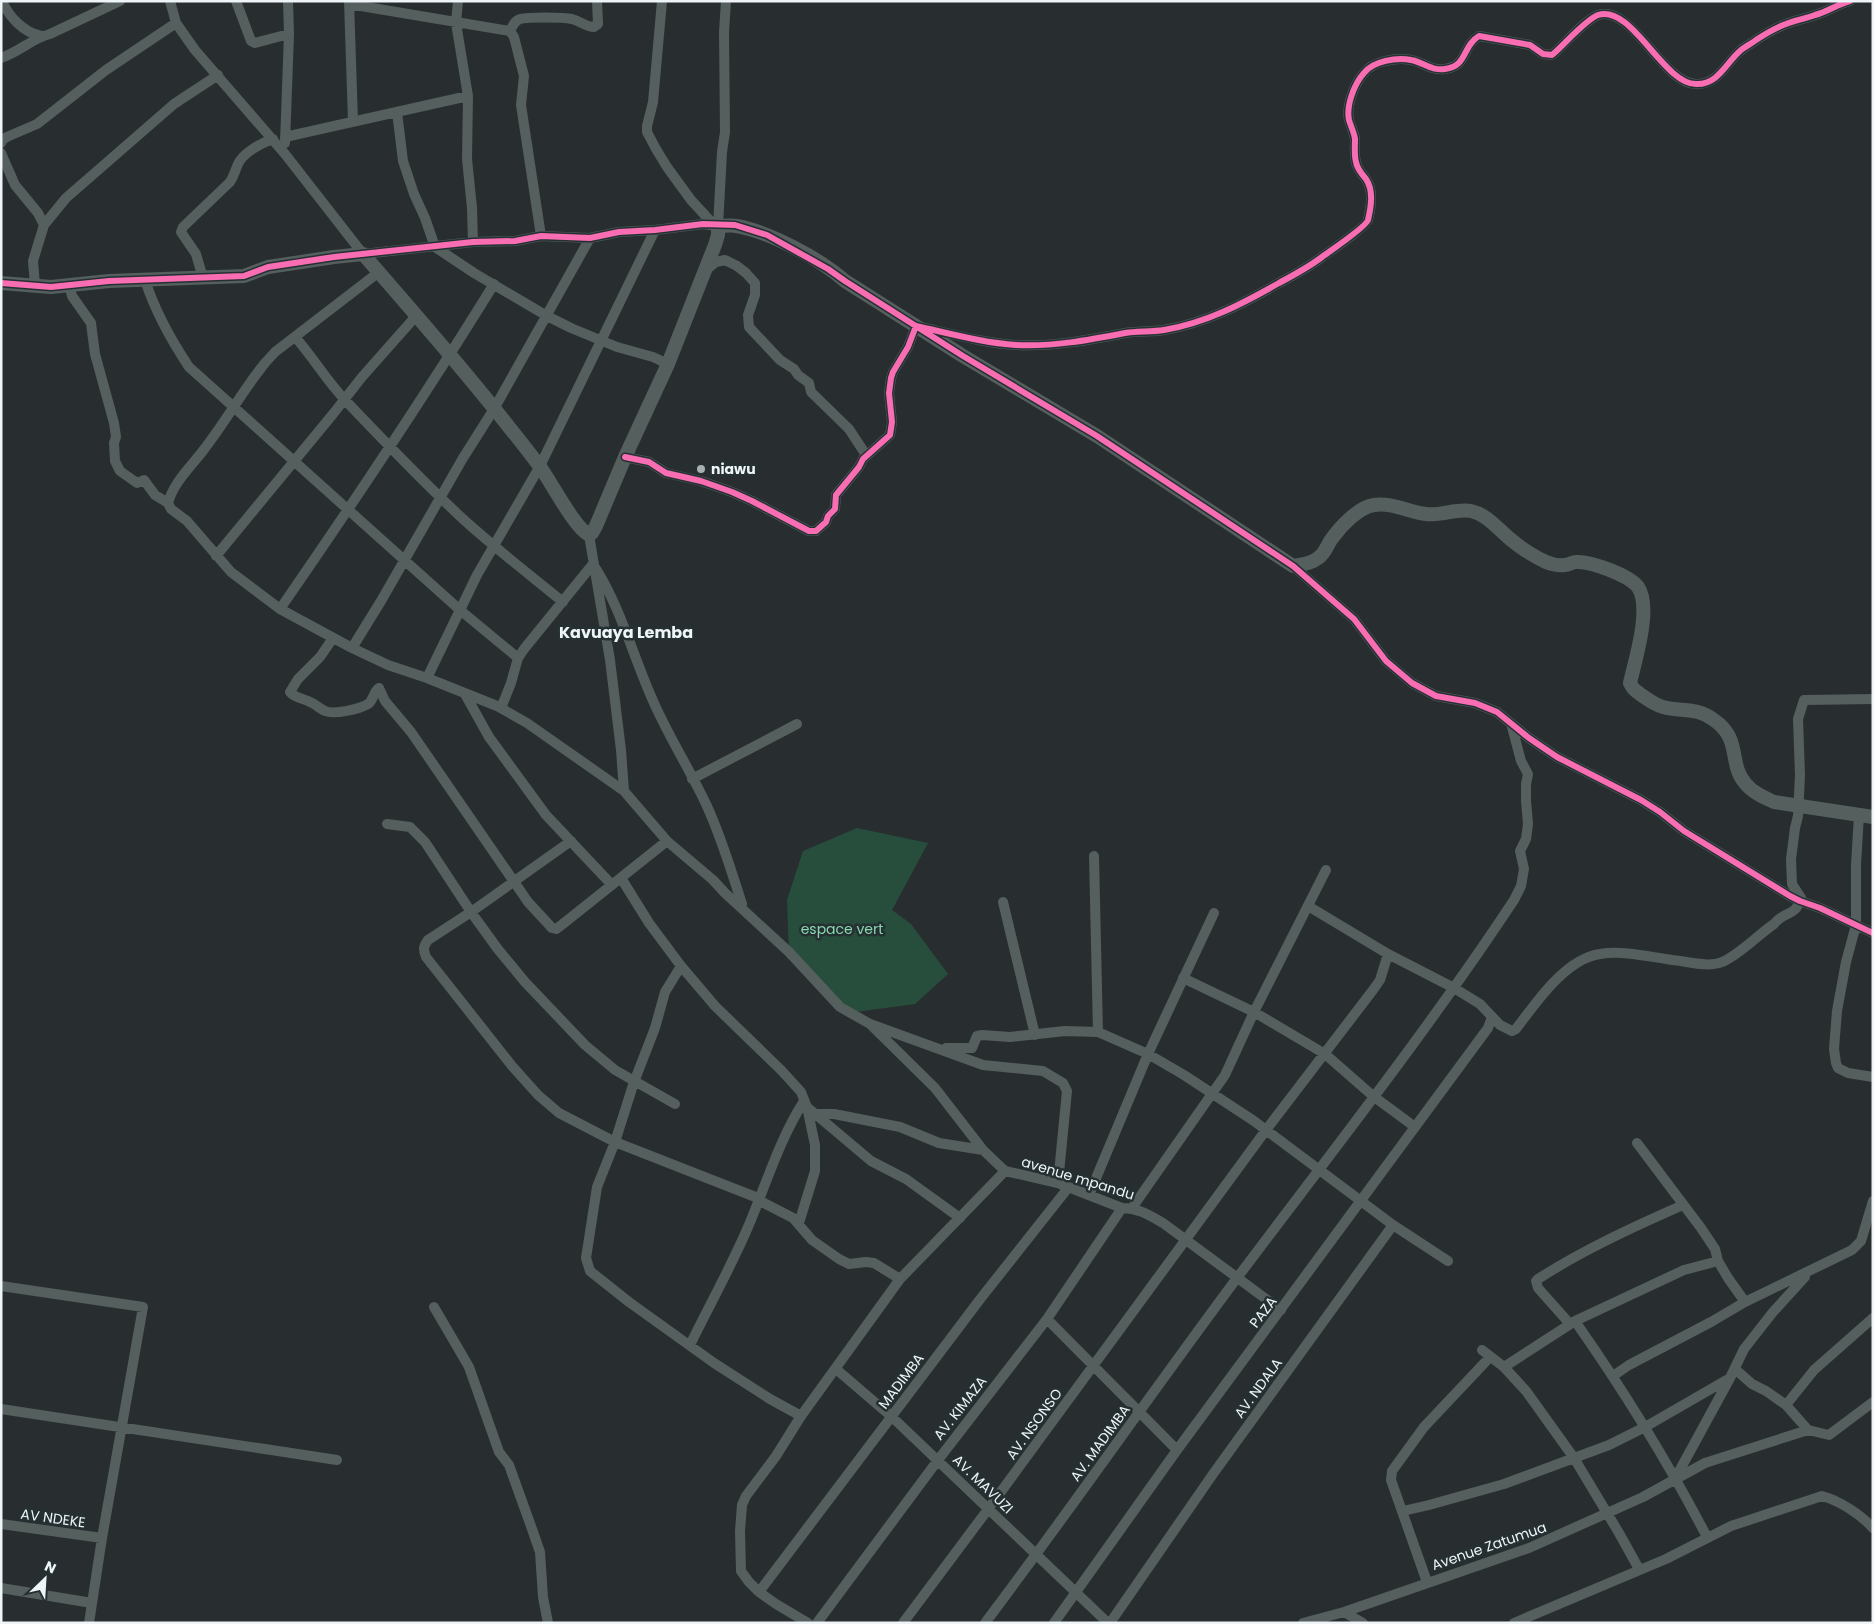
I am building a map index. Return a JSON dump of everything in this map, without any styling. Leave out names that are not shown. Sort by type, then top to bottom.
[{"type":"street","points":[[2,1],[7,11],[20,25],[41,36]]},
{"type":"street","points":[[1,58],[17,52],[41,36],[50,34],[120,1]]},
{"type":"street","points":[[170,1],[176,22],[195,50],[273,139],[363,254],[451,354],[540,466],[578,526],[588,536],[610,660],[624,791]]},
{"type":"street","points":[[236,1],[251,41],[255,44],[290,34]]},
{"type":"street","points":[[285,154],[290,34],[288,1]]},
{"type":"street","points":[[458,1],[456,23],[468,96],[468,170],[474,242]]},
{"type":"street","points":[[510,31],[514,22],[528,18],[574,19],[594,28],[598,24],[597,1]]},
{"type":"street","points":[[662,1],[653,102],[647,132],[656,149],[691,200],[716,225]]},
{"type":"street","points":[[588,536],[596,526],[625,457],[668,364],[718,235],[716,225],[725,124],[724,32],[726,1]]},
{"type":"street","points":[[916,326],[1015,345],[1057,344],[1128,333],[1164,330],[1208,319],[1268,290],[1316,261],[1366,225],[1372,192],[1356,164],[1355,138],[1348,112],[1352,95],[1364,71],[1388,60],[1410,60],[1436,70],[1456,66],[1474,39],[1479,36],[1530,44],[1544,54],[1552,55],[1590,20],[1598,15],[1605,14],[1619,19],[1630,28],[1651,48],[1673,75],[1686,82],[1703,84],[1720,74],[1740,50],[1777,27],[1850,1]]},
{"type":"street","points":[[353,121],[349,2],[456,23],[510,31],[514,37],[524,76],[521,95],[522,115],[540,236]]},
{"type":"street","points":[[1,143],[3,139],[37,124],[106,70],[176,22]]},
{"type":"street","points":[[35,285],[33,261],[44,225],[66,198],[174,104],[218,75]]},
{"type":"street","points":[[285,137],[468,96]]},
{"type":"street","points":[[397,112],[403,161],[435,247],[547,316],[602,341],[668,364]]},
{"type":"street","points":[[203,278],[196,254],[181,232],[183,227],[230,182],[240,160],[253,149],[273,139]]},
{"type":"street","points":[[1,153],[15,185],[38,213],[44,225]]},
{"type":"street","points":[[1,282],[51,287],[145,280],[244,276],[268,267],[334,257],[474,242],[515,241],[540,236],[590,238],[619,232],[703,224],[735,225],[749,228],[783,243],[828,269],[916,326],[1097,436],[1293,566],[1354,619],[1386,661],[1412,683],[1436,696],[1485,706],[1497,712],[1529,738],[1557,757],[1641,800],[1660,812],[1684,832],[1800,901],[1820,908],[1873,933]]},
{"type":"street","points":[[426,678],[477,574],[540,466],[655,230]]},
{"type":"street","points":[[352,648],[463,458],[494,409],[590,238]]},
{"type":"street","points":[[705,271],[716,262],[724,260],[738,266],[746,273],[754,283],[755,289],[748,315],[749,327],[780,360],[809,382],[811,392],[849,429],[866,455]]},
{"type":"street","points":[[168,502],[182,476],[275,352],[379,272]]},
{"type":"street","points":[[145,280],[151,298],[168,334],[189,367],[404,561],[518,658]]},
{"type":"street","points":[[280,608],[348,510],[389,445],[451,354],[494,284]]},
{"type":"street","points":[[69,285],[72,296],[91,323],[95,354],[114,423],[116,436],[114,443],[115,461],[120,471],[138,483],[144,480],[155,495],[168,502],[172,509],[187,521],[231,572],[280,608],[352,648],[388,665],[501,708],[526,723],[624,791],[667,841],[713,880],[789,952],[840,1007],[870,1024],[935,1048],[983,1064],[1043,1071],[1063,1083],[1067,1091],[1058,1183]]},
{"type":"street","points":[[216,556],[362,376],[416,316]]},
{"type":"street","points":[[625,457],[648,462],[666,472],[701,481],[732,492],[813,532],[816,531],[826,522],[835,509],[835,499],[838,492],[845,486],[866,455],[890,435],[892,422],[889,393],[891,378],[908,347],[916,326]]},
{"type":"street","points":[[295,337],[312,356],[326,378],[344,399],[464,520],[563,602]]},
{"type":"street","points":[[1293,566],[1310,563],[1319,558],[1332,538],[1362,510],[1374,505],[1384,505],[1426,514],[1473,512],[1488,519],[1515,543],[1546,562],[1565,565],[1575,562],[1587,563],[1613,572],[1636,585],[1642,600],[1644,621],[1630,683],[1632,689],[1662,707],[1698,711],[1707,714],[1721,724],[1731,738],[1737,769],[1745,784],[1759,795],[1774,802],[1866,816],[1856,865],[1856,925],[1846,962],[1837,1010],[1834,1049],[1838,1068],[1844,1072],[1873,1077]]},
{"type":"street","points":[[501,708],[518,658],[593,564]]},
{"type":"street","points":[[593,564],[605,583],[624,624],[653,702],[718,832],[742,904]]},
{"type":"street","points":[[333,638],[320,657],[298,680],[290,692],[293,696],[308,700],[324,711],[333,714],[366,705],[379,688],[385,701],[411,732],[539,916],[556,929],[667,841]]},
{"type":"street","points":[[465,694],[489,737],[546,815],[612,885]]},
{"type":"street","points":[[1308,906],[1388,954],[1454,988],[1480,1004],[1507,1030],[1512,1031],[1516,1029],[1561,976],[1588,957],[1601,954],[1631,955],[1702,963],[1721,962],[1774,924],[1779,917],[1792,912],[1801,898],[1792,884],[1791,868],[1794,828],[1798,816],[1800,775],[1798,719],[1804,700],[1873,700]]},
{"type":"street","name":"AV. MADIMBA","points":[[985,1623],[1237,1278],[1454,988],[1493,933],[1521,886],[1524,869],[1520,852],[1526,839],[1528,824],[1526,784],[1528,774],[1521,761],[1512,723]]},
{"type":"street","points":[[692,780],[798,724]]},
{"type":"street","points":[[386,824],[410,827],[425,842],[496,948],[525,982],[585,1045],[615,1070],[675,1104]]},
{"type":"street","points":[[571,841],[428,940],[423,950],[426,956],[488,1037],[538,1095],[559,1113],[616,1142],[758,1198],[799,1223],[803,1231],[812,1240],[839,1259],[849,1264],[874,1263],[900,1278]]},
{"type":"street","points":[[1094,856],[1098,1032]]},
{"type":"street","name":"AV. KIMAZA","points":[[818,1623],[938,1460],[1047,1320],[1226,1075],[1254,1012],[1326,870]]},
{"type":"street","points":[[622,878],[649,923],[681,966],[715,1006],[801,1092],[806,1104],[815,1145],[815,1171],[799,1223]]},
{"type":"street","points":[[1003,902],[1035,1035]]},
{"type":"street","points":[[1089,1195],[1148,1054],[1214,913]]},
{"type":"street","name":"AV. NSONSO","points":[[903,1623],[1266,1130],[1374,990],[1380,980],[1388,954]]},
{"type":"street","points":[[681,966],[666,992],[655,1028],[634,1082],[616,1142],[597,1187],[586,1248],[586,1258],[590,1271],[629,1302],[740,1380],[801,1416]]},
{"type":"street","points":[[1182,978],[1254,1012],[1325,1054],[1373,1096],[1415,1127]]},
{"type":"street","name":"PAZA","points":[[1054,1623],[1177,1450],[1488,1028],[1492,1017]]},
{"type":"street","name":"avenue mpandu","points":[[870,1024],[935,1088],[983,1150],[1005,1171],[1058,1183],[1068,1188],[1146,1213],[1186,1239],[1281,1310]]},
{"type":"street","points":[[935,1048],[972,1048],[977,1036],[982,1035],[1010,1038],[1065,1032],[1098,1032],[1148,1054],[1213,1094],[1266,1130],[1360,1202],[1448,1260]]},
{"type":"street","points":[[806,1104],[871,1161],[906,1179],[960,1218]]},
{"type":"street","points":[[690,1345],[748,1227],[758,1198],[791,1124],[806,1104]]},
{"type":"street","points":[[816,1114],[834,1114],[900,1127],[914,1131],[933,1141],[983,1150]]},
{"type":"street","points":[[1637,1143],[1701,1228],[1714,1249],[1718,1261],[1745,1302]]},
{"type":"street","points":[[808,1623],[759,1592],[741,1571],[740,1532],[742,1505],[746,1496],[776,1456],[801,1416],[900,1278],[1005,1171]]},
{"type":"street","name":"MADIMBA","points":[[759,1592],[986,1291],[1068,1188]]},
{"type":"street","points":[[1613,1376],[1629,1365],[1745,1302],[1852,1250],[1858,1245],[1873,1201]]},
{"type":"street","points":[[1682,1205],[1655,1216],[1561,1264],[1536,1281],[1538,1288],[1573,1322],[1613,1376],[1676,1477],[1707,1537]]},
{"type":"street","name":"AV. NDALA","points":[[1109,1623],[1213,1474],[1393,1225]]},
{"type":"street","points":[[1504,1367],[1573,1322],[1684,1270],[1718,1261]]},
{"type":"street","points":[[1676,1477],[1736,1368],[1744,1349],[1758,1330],[1811,1271]]},
{"type":"street","points":[[1,1286],[143,1307],[102,1538],[89,1623]]},
{"type":"street","points":[[434,1307],[469,1367],[499,1452],[509,1466],[529,1520],[540,1552],[543,1597],[548,1623]]},
{"type":"street","points":[[1786,1405],[1814,1370],[1873,1318]]},
{"type":"street","points":[[1047,1320],[1177,1450]]},
{"type":"street","points":[[1482,1350],[1504,1367],[1526,1391],[1574,1458],[1620,1533],[1639,1569]]},
{"type":"street","points":[[1427,1582],[1391,1480],[1392,1471],[1424,1427],[1490,1358]]},
{"type":"street","points":[[1736,1368],[1752,1384],[1786,1405],[1808,1430],[1829,1435],[1873,1402]]},
{"type":"street","name":"AV. MAVUZI","points":[[836,1369],[892,1417],[1109,1623]]},
{"type":"street","points":[[1403,1511],[1504,1484],[1609,1444],[1645,1427],[1730,1378]]},
{"type":"street","points":[[1,1410],[337,1460]]},
{"type":"street","name":"Avenue Zatumua","points":[[1303,1623],[1344,1612],[1529,1548],[1643,1497],[1676,1477],[1705,1463],[1808,1430]]},
{"type":"street","points":[[1514,1623],[1666,1559],[1707,1537],[1763,1515],[1822,1496],[1844,1506],[1873,1528]]},
{"type":"street","name":"AV NDEKE","points":[[1,1524],[102,1538]]},
{"type":"street","points":[[1,1588],[92,1603]]},
{"type":"street","points":[[1344,1612],[1363,1623]]},
{"type":"green space","name":"espace vert","points":[[857,828],[928,843],[892,910],[911,924],[948,974],[915,1004],[848,1013],[789,952],[787,900],[803,851]]},
{"type":"cycle path","points":[[625,457],[649,462],[666,473],[701,481],[732,492],[809,531],[816,531],[826,522],[828,516],[835,509],[836,495],[859,467],[863,459],[890,435],[892,422],[889,393],[891,378],[908,347],[916,326],[991,342],[1016,345],[1043,345],[1179,327],[1209,318],[1265,291],[1312,264],[1361,228],[1368,220],[1371,194],[1369,184],[1357,165],[1355,139],[1348,114],[1357,83],[1373,65],[1386,61],[1405,59],[1431,68],[1445,69],[1458,64],[1470,45],[1479,36],[1530,45],[1543,54],[1552,55],[1593,18],[1598,15],[1611,15],[1623,21],[1672,72],[1684,81],[1696,84],[1704,83],[1716,77],[1742,50],[1770,31],[1850,1]]},
{"type":"cycle path","points":[[1,283],[51,287],[109,281],[244,276],[268,267],[334,257],[473,242],[515,241],[541,236],[590,238],[619,232],[703,224],[735,225],[767,235],[828,269],[963,356],[1097,436],[1293,566],[1354,619],[1386,661],[1412,683],[1436,696],[1475,703],[1497,712],[1529,738],[1557,757],[1641,800],[1684,831],[1790,896],[1873,933]]},
{"type":"place","name":"niawu","points":[[701,469]]},
{"type":"district","name":"Kavuaya Lemba","points":[[626,632]]}]
